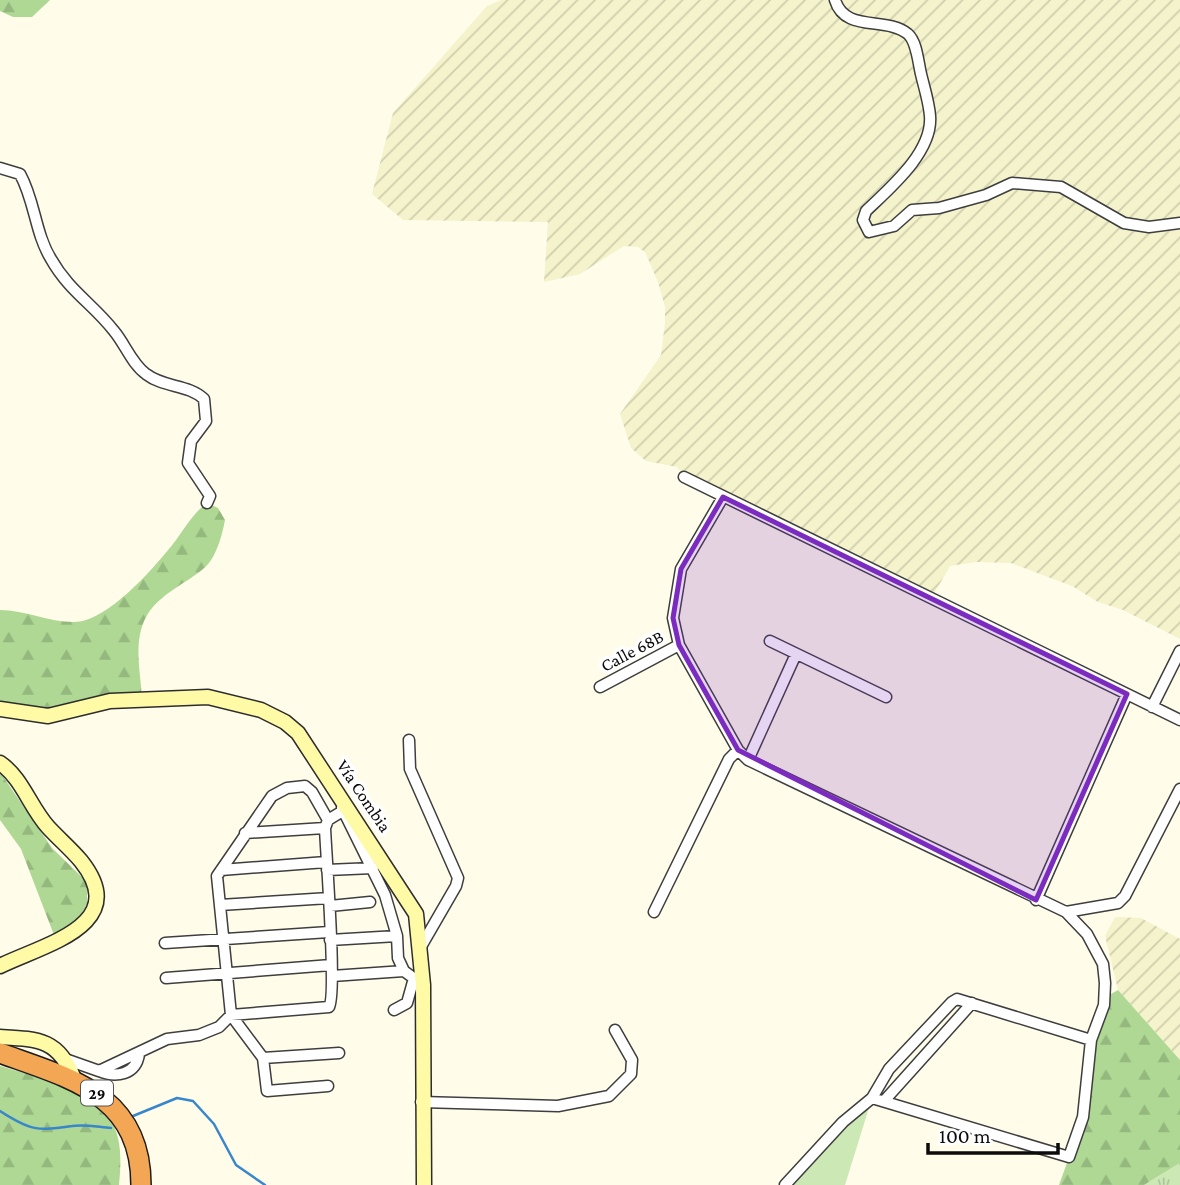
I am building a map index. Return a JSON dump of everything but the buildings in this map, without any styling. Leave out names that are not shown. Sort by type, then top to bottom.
[{"type":"highway","name":"29","points":[[0,1053],[74,1079],[109,1103],[126,1127],[140,1163],[141,1185]]},
{"type":"main road","name":"Vía Combia","points":[[0,709],[48,716],[110,701],[208,697],[243,703],[285,722],[298,733],[342,805],[413,907],[419,950],[424,1185]]},
{"type":"main road","points":[[0,762],[18,783],[45,824],[81,861],[96,885],[98,898],[96,912],[85,925],[0,966]]},
{"type":"main road","points":[[0,1037],[37,1040],[65,1059],[74,1079]]},
{"type":"street","points":[[835,0],[839,10],[853,21],[901,29],[913,39],[930,116],[928,134],[920,151],[866,211],[863,220],[869,232],[894,226],[912,210],[939,208],[986,195],[1012,183],[1061,187],[1124,223],[1149,227],[1180,223]]},
{"type":"street","points":[[0,168],[20,174],[31,194],[33,215],[50,259],[76,296],[98,313],[146,374],[172,386],[194,389],[204,398],[206,421],[191,441],[188,463],[210,496],[206,503]]},
{"type":"street","points":[[684,477],[1180,720]]},
{"type":"street","points":[[723,497],[681,569],[673,618],[679,645],[738,750],[748,760],[1036,900],[1066,912],[1087,934],[1103,964],[1104,1005],[1091,1040],[1083,1117],[1068,1156],[872,1098]]},
{"type":"street","points":[[770,641],[886,697]]},
{"type":"street","name":"Calle 68B","points":[[600,687],[679,645]]},
{"type":"street","points":[[1152,707],[1180,651]]},
{"type":"street","points":[[748,760],[796,654]]},
{"type":"street","points":[[1036,900],[1127,694]]},
{"type":"street","points":[[409,740],[410,769],[458,878],[456,887],[419,950]]},
{"type":"street","points":[[654,912],[729,759],[738,750]]},
{"type":"street","points":[[65,1059],[99,1071],[167,1039],[198,1035],[219,1027],[231,1015],[325,1009],[332,1002],[326,824],[312,792],[305,786],[287,788],[272,796],[217,876],[231,1015],[263,1059],[267,1091],[328,1086]]},
{"type":"street","points":[[1066,912],[1118,903],[1125,896],[1180,789]]},
{"type":"street","points":[[245,833],[326,824],[342,805],[385,895],[397,936],[398,958],[404,971],[419,981],[408,1003],[394,1010]]},
{"type":"street","points":[[221,870],[326,866],[373,868]]},
{"type":"street","points":[[220,905],[370,902]]},
{"type":"street","points":[[165,943],[223,939],[397,936]]},
{"type":"street","points":[[166,978],[332,970],[404,971]]},
{"type":"street","points":[[785,1185],[843,1122],[872,1098],[889,1069],[957,999],[1091,1040]]},
{"type":"street","points":[[884,1101],[972,1003]]},
{"type":"street","points":[[421,1102],[558,1106],[609,1096],[631,1074],[632,1060],[615,1030]]},
{"type":"street","points":[[263,1059],[339,1053]]},
{"type":"highlighted area","points":[[723,497],[1127,694],[1036,900],[738,750],[679,645],[673,618],[681,569]]},
{"type":"green space","points":[[0,0],[50,0],[32,17],[13,17],[0,11]]},
{"type":"green space","points":[[501,0],[1180,0],[1180,639],[1123,610],[1098,602],[1072,586],[1011,563],[976,562],[950,566],[931,599],[684,477],[677,467],[646,461],[631,448],[620,414],[661,355],[665,323],[665,307],[658,282],[645,252],[638,247],[624,246],[580,274],[544,282],[548,222],[403,220],[372,194],[393,113],[487,6]]},
{"type":"green space","points":[[207,503],[218,508],[225,520],[220,540],[208,565],[156,603],[145,619],[139,639],[142,699],[68,713],[0,709],[0,610],[74,622],[87,620],[101,613],[142,580]]},
{"type":"green space","points":[[0,772],[52,848],[87,882],[87,903],[76,926],[54,935],[21,849],[0,820]]},
{"type":"green space","points":[[1115,917],[1141,918],[1180,939],[1180,1060],[1118,990],[1105,936]]},
{"type":"green space","points":[[1118,990],[1180,1060],[1180,1163],[1144,1185],[1059,1185],[1081,1124],[1091,1040],[1104,998]]},
{"type":"green space","points":[[0,1066],[43,1079],[73,1092],[87,1099],[108,1117],[119,1141],[119,1185],[0,1185]]},
{"type":"green space","points":[[872,1098],[845,1185],[785,1185]]},
{"type":"green space","points":[[1180,1163],[1180,1185],[1144,1185]]},
{"type":"waterway","points":[[133,1116],[177,1098],[193,1101],[214,1124],[236,1165],[265,1185]]},
{"type":"waterway","points":[[0,1111],[34,1128],[81,1125],[111,1128]]}]
